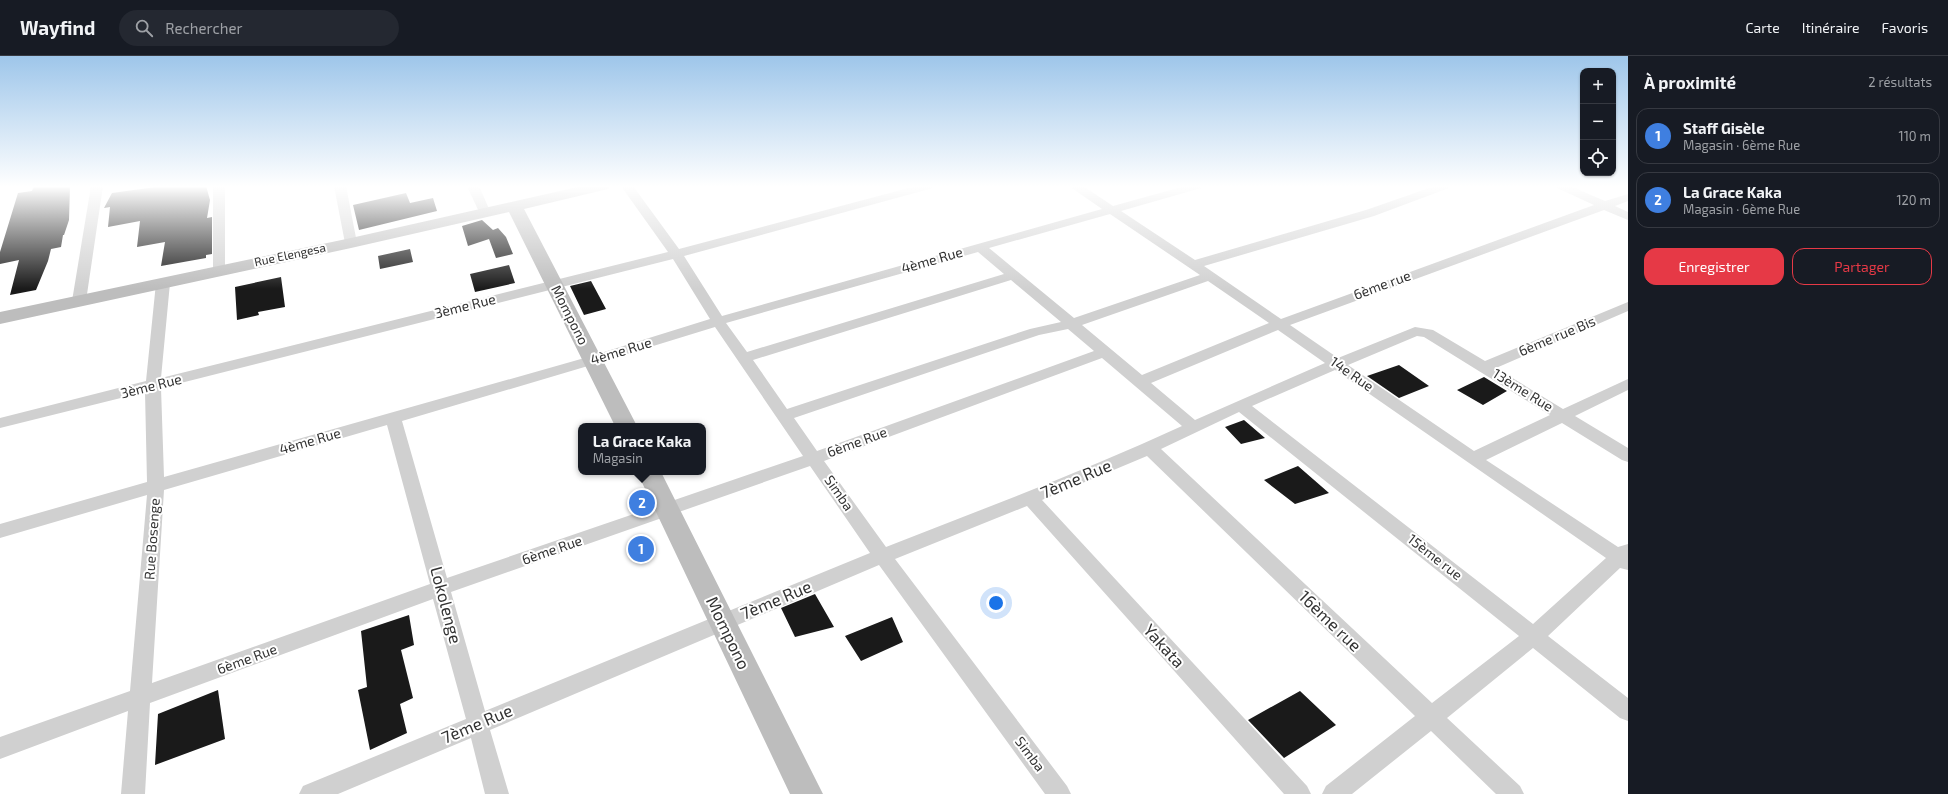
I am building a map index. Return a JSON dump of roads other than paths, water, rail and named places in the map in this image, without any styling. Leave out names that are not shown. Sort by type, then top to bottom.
[{"type":"street","points":[[80,301],[92,220]]},
{"type":"street","points":[[219,220],[219,270]]},
{"type":"street","points":[[347,220],[351,242]]},
{"type":"street","name":"Rue Elengesa","points":[[0,318],[443,220]]},
{"type":"street","name":"Mompono","points":[[522,220],[624,423]]},
{"type":"street","name":"Simba","points":[[652,220],[676,254],[718,321],[746,358],[882,556],[1059,794]]},
{"type":"street","name":"3ème Rue","points":[[0,423],[153,386],[554,283],[676,254],[801,220]]},
{"type":"street","name":"4ème Rue","points":[[0,531],[593,360],[718,321],[1077,220]]},
{"type":"street","name":"14e Rue","points":[[1125,220],[1210,276],[1474,459],[1625,556]]},
{"type":"street","points":[[1193,265],[1345,220]]},
{"type":"street","name":"6ème rue","points":[[1140,382],[1279,324],[1369,290],[1565,220]]},
{"type":"street","points":[[980,247],[1194,427]]},
{"type":"street","points":[[746,358],[1014,275]]},
{"type":"street","points":[[785,415],[1035,332],[1071,324],[1210,276]]},
{"type":"street","name":"Rue Bosenge","points":[[133,794],[156,486],[153,386],[163,283]]},
{"type":"street","name":"6ème rue Bis","points":[[1485,367],[1628,306]]},
{"type":"street","name":"13ème Rue","points":[[1415,331],[1421,330],[1428,332],[1628,456]]},
{"type":"street","name":"7ème Rue","points":[[311,794],[478,723],[724,623],[882,556],[1030,498],[1149,448],[1240,405],[1415,331]]},
{"type":"street","name":"6ème Rue","points":[[0,748],[441,588],[814,458],[1104,352]]},
{"type":"street","points":[[1474,459],[1628,384]]},
{"type":"street","name":"15ème rue","points":[[1240,405],[1628,711]]},
{"type":"street","name":"Lokolenge","points":[[393,417],[497,794]]},
{"type":"street","name":"16ème rue","points":[[1149,448],[1512,794]]},
{"type":"street","name":"Mompono","points":[[650,475],[807,794]]},
{"type":"street","name":"Yakata","points":[[1030,498],[1299,794]]},
{"type":"street","points":[[1334,794],[1534,636],[1625,556]]},
{"type":"place","name":"La Grace Kaka","points":[[642,503]]},
{"type":"place","name":"Staff Gisèle","points":[[641,549]]}]
